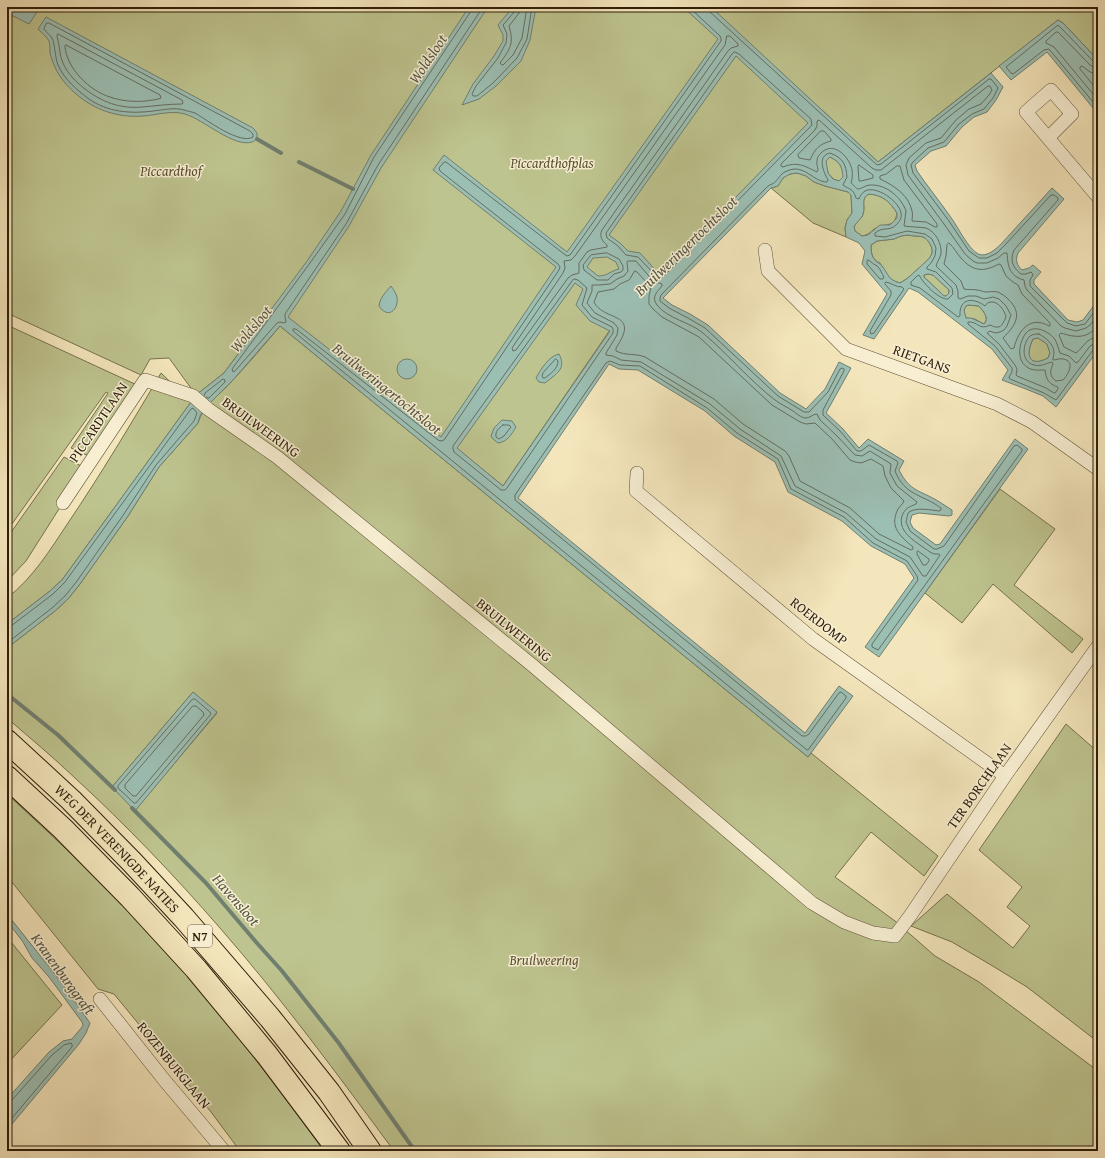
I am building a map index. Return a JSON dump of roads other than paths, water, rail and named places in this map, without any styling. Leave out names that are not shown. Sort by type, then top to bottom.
[{"type":"highway","name":"WEG DER VERENIGDE NATIES","points":[[7,741],[71,800],[184,918],[270,1018],[329,1092],[370,1151]]},
{"type":"highway","name":"WEG DER VERENIGDE NATIES","points":[[7,777],[63,829],[130,897],[196,969],[267,1055],[339,1151]]},
{"type":"street","points":[[1048,138],[1098,197]]},
{"type":"street","name":"RIETGANS","points":[[765,250],[768,271],[846,349],[997,404],[1032,422],[1098,469]]},
{"type":"street","name":"PICCARDTLAAN","points":[[63,503],[145,380],[193,396]]},
{"type":"street","name":"BRUILWEERING","points":[[193,396],[208,409],[277,457],[532,665],[812,903],[844,922],[873,933],[895,936]]},
{"type":"street","name":"ROERDOMP","points":[[637,473],[636,491],[813,639],[1005,776]]},
{"type":"street","name":"TER BORCHLAAN","points":[[895,936],[1005,776],[1096,654]]},
{"type":"street","name":"ROZENBURGLAAN","points":[[100,999],[165,1081],[224,1151]]},
{"type":"water","points":[[7,7],[28,7],[37,12],[29,24],[7,13]]},
{"type":"water","points":[[469,7],[488,7],[381,168],[349,226],[288,317],[441,437],[556,267],[433,170],[444,155],[567,252],[718,39],[683,7],[711,7],[878,162],[991,73],[1003,87],[987,112],[974,117],[962,127],[946,146],[931,151],[915,165],[917,171],[952,219],[967,243],[974,251],[981,255],[992,252],[1000,245],[1052,188],[1064,199],[1018,253],[1017,263],[1022,270],[1033,265],[1041,272],[1034,280],[1034,284],[1068,320],[1077,322],[1083,320],[1098,300],[1098,350],[1056,407],[1043,396],[1002,380],[1008,370],[992,349],[918,292],[909,288],[874,339],[863,335],[887,294],[862,264],[865,251],[859,243],[846,237],[845,228],[847,220],[852,213],[851,195],[848,192],[814,182],[806,176],[797,173],[790,174],[783,178],[778,186],[771,188],[663,298],[672,305],[708,325],[780,393],[806,409],[825,389],[839,362],[851,368],[826,413],[843,429],[859,448],[868,439],[904,461],[899,470],[907,483],[916,490],[952,510],[952,515],[949,516],[919,513],[912,515],[910,522],[913,528],[936,545],[940,544],[1015,439],[1028,449],[879,657],[865,647],[914,578],[905,564],[871,546],[842,521],[788,492],[775,462],[734,436],[705,411],[638,370],[619,369],[609,364],[518,498],[805,733],[839,686],[853,696],[808,757],[280,326],[233,380],[209,404],[196,395],[224,373],[307,261],[341,211],[371,155]],"holes":[[[736,56],[808,123],[660,275],[640,253],[628,251],[609,235]],[[830,157],[840,165],[843,177],[839,181],[833,179],[828,173],[826,161]],[[869,194],[878,196],[889,202],[897,213],[897,218],[890,225],[880,225],[868,235],[862,236],[855,231],[854,227],[864,211],[865,198]],[[908,235],[922,237],[930,243],[932,248],[931,255],[928,260],[908,278],[900,283],[889,277],[874,258],[871,251],[871,245],[877,241],[894,239]],[[607,257],[616,262],[619,269],[598,276],[587,267],[593,258]],[[928,274],[933,275],[949,290],[949,293],[944,296],[924,277],[924,275]],[[575,283],[583,289],[576,305],[590,321],[610,331],[503,486],[457,448]],[[968,305],[979,306],[986,317],[986,322],[984,324],[971,318],[966,318],[964,310]],[[1038,338],[1047,344],[1050,353],[1048,358],[1037,362],[1030,358],[1029,350],[1033,339]]]},
{"type":"water","points":[[513,7],[536,7],[530,40],[521,61],[496,86],[479,99],[462,105],[473,84],[494,56],[503,41],[503,35],[498,25]]},
{"type":"water","points":[[46,17],[253,128],[257,133],[257,139],[252,142],[245,143],[236,141],[185,114],[169,113],[143,116],[124,116],[107,112],[90,104],[69,87],[57,71],[50,53],[49,41],[38,29]]},
{"type":"water","points":[[1058,20],[1063,23],[1098,60],[1098,114],[1047,52],[1011,80],[999,66]]},
{"type":"water","points":[[391,286],[397,296],[397,302],[392,312],[389,313],[382,310],[379,306],[382,297]]},
{"type":"water","points":[[559,354],[562,364],[559,371],[545,383],[539,382],[536,378],[543,367],[552,357]]},
{"type":"water","points":[[407,359],[414,362],[417,369],[414,376],[407,379],[400,376],[397,369],[400,362]]},
{"type":"water","points":[[191,402],[203,411],[198,423],[159,467],[128,516],[80,584],[68,599],[55,611],[7,648],[7,624],[62,580]]},
{"type":"water","points":[[502,420],[512,421],[516,427],[507,439],[498,443],[491,436],[494,428]]},
{"type":"water","points":[[193,692],[217,712],[135,811],[112,787]]},
{"type":"water","points":[[7,914],[62,983],[90,1023],[79,1044],[7,1130],[7,1099],[49,1052],[63,1041],[72,1039],[83,1025],[49,977],[32,958],[23,942],[7,921]]},
{"type":"waterway","points":[[257,139],[281,153]]},
{"type":"waterway","points":[[299,162],[353,189]]},
{"type":"waterway","name":"Havensloot","points":[[7,694],[58,735],[115,790]]},
{"type":"waterway","name":"Havensloot","points":[[132,808],[206,883],[282,971],[338,1042],[415,1151]]},
{"type":"water label","name":"Woldsloot","points":[[428,59]]},
{"type":"water label","name":"Bruilweringertochtsloot","points":[[686,246]]},
{"type":"water label","name":"Woldsloot","points":[[251,329]]},
{"type":"water label","name":"Bruilweringertochtsloot","points":[[387,389]]},
{"type":"water label","name":"Kranenburggraft","points":[[63,974]]},
{"type":"park label","name":"Piccardthofplas","points":[[552,163]]},
{"type":"park label","name":"Piccardthof","points":[[171,171]]},
{"type":"park label","name":"Bruilweering","points":[[544,960]]}]
